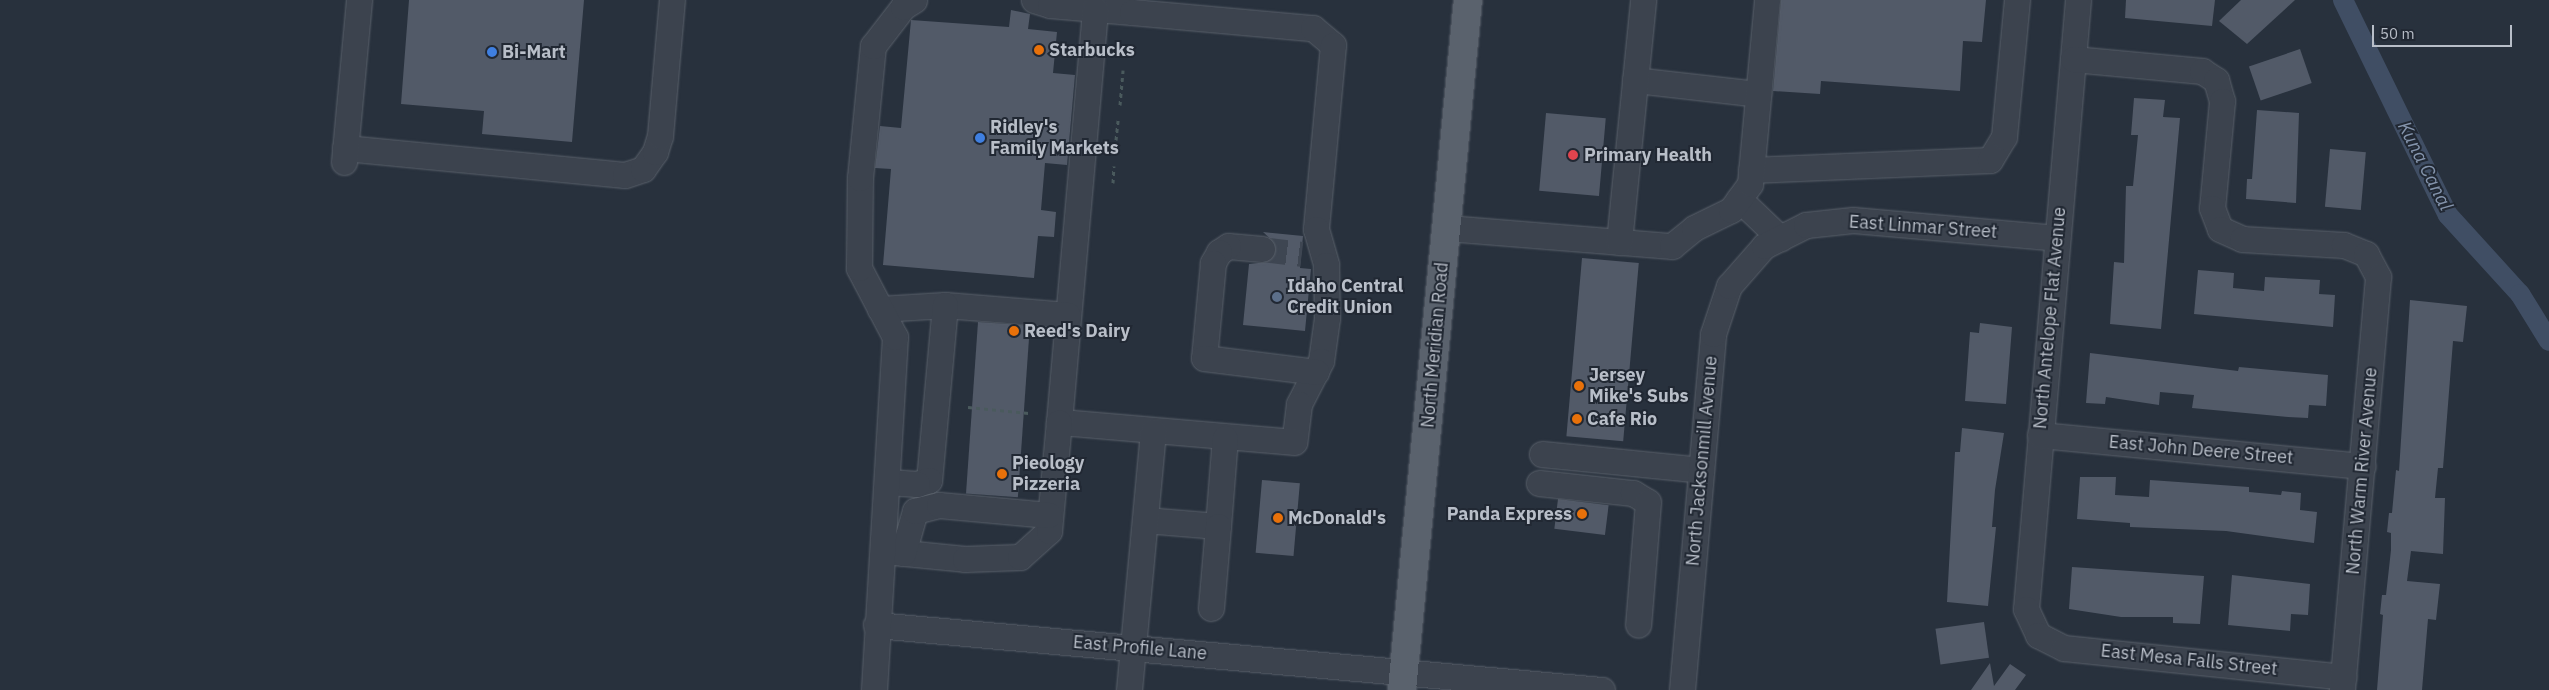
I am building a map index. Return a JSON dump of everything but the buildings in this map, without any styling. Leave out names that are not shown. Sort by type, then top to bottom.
[{"type":"main road","name":"North Meridian Road","points":[[1403,680],[1468,0]]},
{"type":"street","points":[[359,0],[345,155],[625,174],[643,169],[655,152],[660,136],[672,0]]},
{"type":"street","points":[[893,552],[888,482],[894,337],[859,268],[860,178],[873,46],[903,6],[914,0]]},
{"type":"street","points":[[1034,0],[1050,5],[1313,28],[1333,45],[1313,255],[1327,318],[1322,361],[1299,404],[1294,442],[1225,438],[1059,422]]},
{"type":"street","points":[[1619,242],[1643,0]]},
{"type":"street","points":[[1447,228],[1672,246],[1694,228],[1731,210],[1750,184],[1767,0]]},
{"type":"street","points":[[1751,170],[1990,160],[2004,137],[2017,0]]},
{"type":"street","name":"North Antelope Flat Avenue","points":[[2038,635],[2026,609],[2078,0]]},
{"type":"street","points":[[893,552],[965,559],[1020,557],[1049,531],[1095,9]]},
{"type":"street","name":"North Warm River Avenue","points":[[2073,60],[2202,71],[2216,80],[2222,101],[2212,208],[2220,228],[2242,239],[2344,245],[2366,254],[2378,277],[2363,466],[2342,683]]},
{"type":"street","points":[[1635,80],[1758,94]]},
{"type":"street","points":[[1739,199],[1772,242]]},
{"type":"street","name":"East Linmar Street","points":[[1772,242],[1806,225],[1852,220],[2057,238]]},
{"type":"street","name":"North Jacksonmill Avenue","points":[[1682,690],[1713,334],[1729,286],[1772,242]]},
{"type":"street","points":[[1262,249],[1228,246],[1219,252],[1213,263],[1204,358],[1316,372]]},
{"type":"street","points":[[880,309],[945,305],[1068,315]]},
{"type":"street","points":[[888,482],[917,484],[929,480],[945,305]]},
{"type":"street","points":[[1129,690],[1154,431]]},
{"type":"street","name":"East John Deere Street","points":[[2040,435],[2363,466]]},
{"type":"street","points":[[1211,608],[1225,438]]},
{"type":"street","points":[[1542,454],[1701,470]]},
{"type":"street","points":[[1539,483],[1633,493],[1648,502],[1638,625]]},
{"type":"street","points":[[874,690],[876,625],[893,552],[914,511],[939,505],[1049,515]]},
{"type":"street","points":[[1145,520],[1218,526]]},
{"type":"street","name":"East Profile Lane","points":[[876,625],[1133,647],[1403,680],[1602,690]]},
{"type":"street","name":"East Mesa Falls Street","points":[[2038,635],[2064,648],[2342,683]]},
{"type":"path","points":[[1120,105],[1123,70]]},
{"type":"path","points":[[1116,140],[1118,120]]},
{"type":"path","points":[[1113,183],[1114,166]]},
{"type":"path","points":[[968,407],[1029,413]]},
{"type":"waterway","name":"Kuna Canal","points":[[2343,0],[2448,215],[2520,294],[2549,341]]},
{"type":"tunnel","points":[[1262,249],[1302,254]]},
{"type":"place","name":"Starbucks","points":[[1039,50]]},
{"type":"place","name":"Bi-Mart","points":[[492,52]]},
{"type":"place","name":"Ridley's Family Markets","points":[[980,138]]},
{"type":"place","name":"Primary Health","points":[[1573,155]]},
{"type":"place","name":"Idaho Central Credit Union","points":[[1277,297]]},
{"type":"place","name":"Reed's Dairy","points":[[1014,331]]},
{"type":"place","name":"Jersey Mike's Subs","points":[[1579,386]]},
{"type":"place","name":"Cafe Rio","points":[[1577,419]]},
{"type":"place","name":"Pieology Pizzeria","points":[[1002,474]]},
{"type":"place","name":"Panda Express","points":[[1582,514]]},
{"type":"place","name":"McDonald's","points":[[1278,518]]}]
